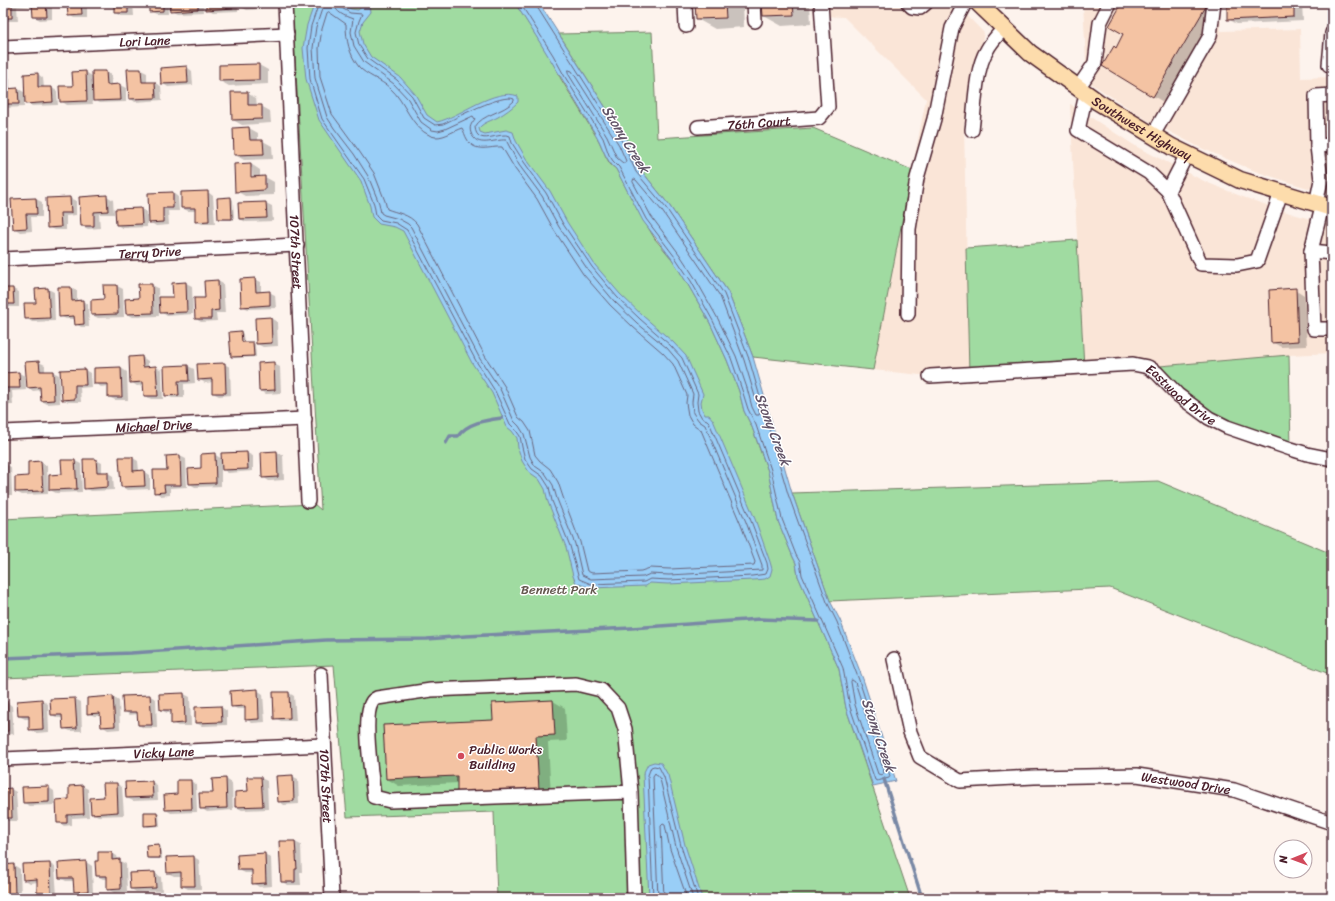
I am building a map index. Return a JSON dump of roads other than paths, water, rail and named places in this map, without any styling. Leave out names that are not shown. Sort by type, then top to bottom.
[{"type":"main road","name":"Southwest Highway","points":[[978,3],[1030,53],[1098,102],[1153,136],[1240,180],[1323,206]]},
{"type":"street","name":"107th Street","points":[[285,3],[308,501]]},
{"type":"street","points":[[685,3],[686,26]]},
{"type":"street","points":[[754,3],[755,21]]},
{"type":"street","name":"76th Court","points":[[698,127],[819,118],[828,107],[821,3]]},
{"type":"street","points":[[908,3],[912,7],[920,8],[926,3]]},
{"type":"street","points":[[908,314],[909,229],[917,178],[934,119],[952,28],[964,3]]},
{"type":"street","points":[[1110,3],[1100,23],[1095,63],[1082,91],[1078,130],[1149,173],[1168,191],[1201,264],[1237,265],[1257,261],[1282,193]]},
{"type":"street","points":[[1153,136],[1210,36],[1214,3]]},
{"type":"street","points":[[972,130],[981,62],[986,51],[1004,28]]},
{"type":"street","points":[[1332,33],[1329,65],[1332,65]]},
{"type":"street","name":"Lori Lane","points":[[3,47],[287,34]]},
{"type":"street","points":[[1332,95],[1316,96],[1317,146],[1323,206],[1311,251],[1314,329],[1332,329]]},
{"type":"street","points":[[1317,146],[1332,145]]},
{"type":"street","points":[[1168,191],[1187,154]]},
{"type":"street","name":"Terry Drive","points":[[3,259],[297,245]]},
{"type":"street","points":[[1311,251],[1332,253]]},
{"type":"street","name":"Eastwood Drive","points":[[930,376],[1133,364],[1148,367],[1157,373],[1178,395],[1209,418],[1227,427],[1291,449],[1332,459]]},
{"type":"street","name":"Michael Drive","points":[[3,432],[305,419]]},
{"type":"street","name":"Westwood Drive","points":[[894,659],[910,732],[920,757],[960,781],[1034,777],[1138,775],[1234,790],[1332,823]]},
{"type":"street","name":"107th Street","points":[[321,674],[332,898]]},
{"type":"street","points":[[631,792],[390,801],[374,798],[368,734],[368,714],[372,702],[377,698],[431,690],[576,684],[601,690],[618,708],[625,729],[631,792],[634,898]]},
{"type":"street","name":"Vicky Lane","points":[[3,759],[324,744]]},
{"type":"water","points":[[317,3],[340,3],[351,9],[358,10],[366,3],[370,3],[371,12],[363,22],[360,31],[363,44],[371,57],[400,77],[415,94],[427,115],[437,122],[456,115],[488,99],[509,94],[518,96],[518,102],[516,104],[501,115],[481,126],[479,128],[480,132],[485,134],[506,130],[513,132],[516,141],[527,160],[550,191],[567,222],[595,265],[620,294],[673,342],[686,356],[703,394],[701,402],[702,409],[705,415],[709,415],[713,420],[755,519],[772,569],[770,576],[765,579],[753,580],[668,584],[650,583],[646,586],[590,588],[576,583],[566,547],[548,502],[545,489],[539,479],[529,472],[522,461],[517,438],[507,427],[492,393],[472,363],[403,231],[395,227],[379,224],[372,217],[370,206],[361,181],[319,120],[306,79],[303,48],[307,25],[314,5]]},
{"type":"water","points":[[515,3],[539,3],[627,141],[640,169],[669,205],[728,292],[753,357],[792,493],[830,601],[840,620],[863,679],[896,781],[873,786],[846,708],[839,669],[798,576],[796,563],[778,521],[768,471],[752,427],[744,411],[739,391],[727,360],[710,323],[672,259],[643,221],[616,169],[607,157],[596,135]]},
{"type":"water","points":[[654,762],[661,763],[668,775],[685,845],[702,898],[649,898],[643,774],[648,764]]},
{"type":"waterway","points":[[446,443],[450,436],[458,436],[462,431],[478,422],[502,418]]},
{"type":"waterway","points":[[3,658],[131,653],[326,640],[427,639],[631,628],[760,619],[818,621]]},
{"type":"waterway","name":"Stony Creek","points":[[884,779],[922,898]]},
{"type":"place","name":"Public Works Building","points":[[461,756]]},
{"type":"park label","name":"Bennett Park","points":[[559,589]]}]
